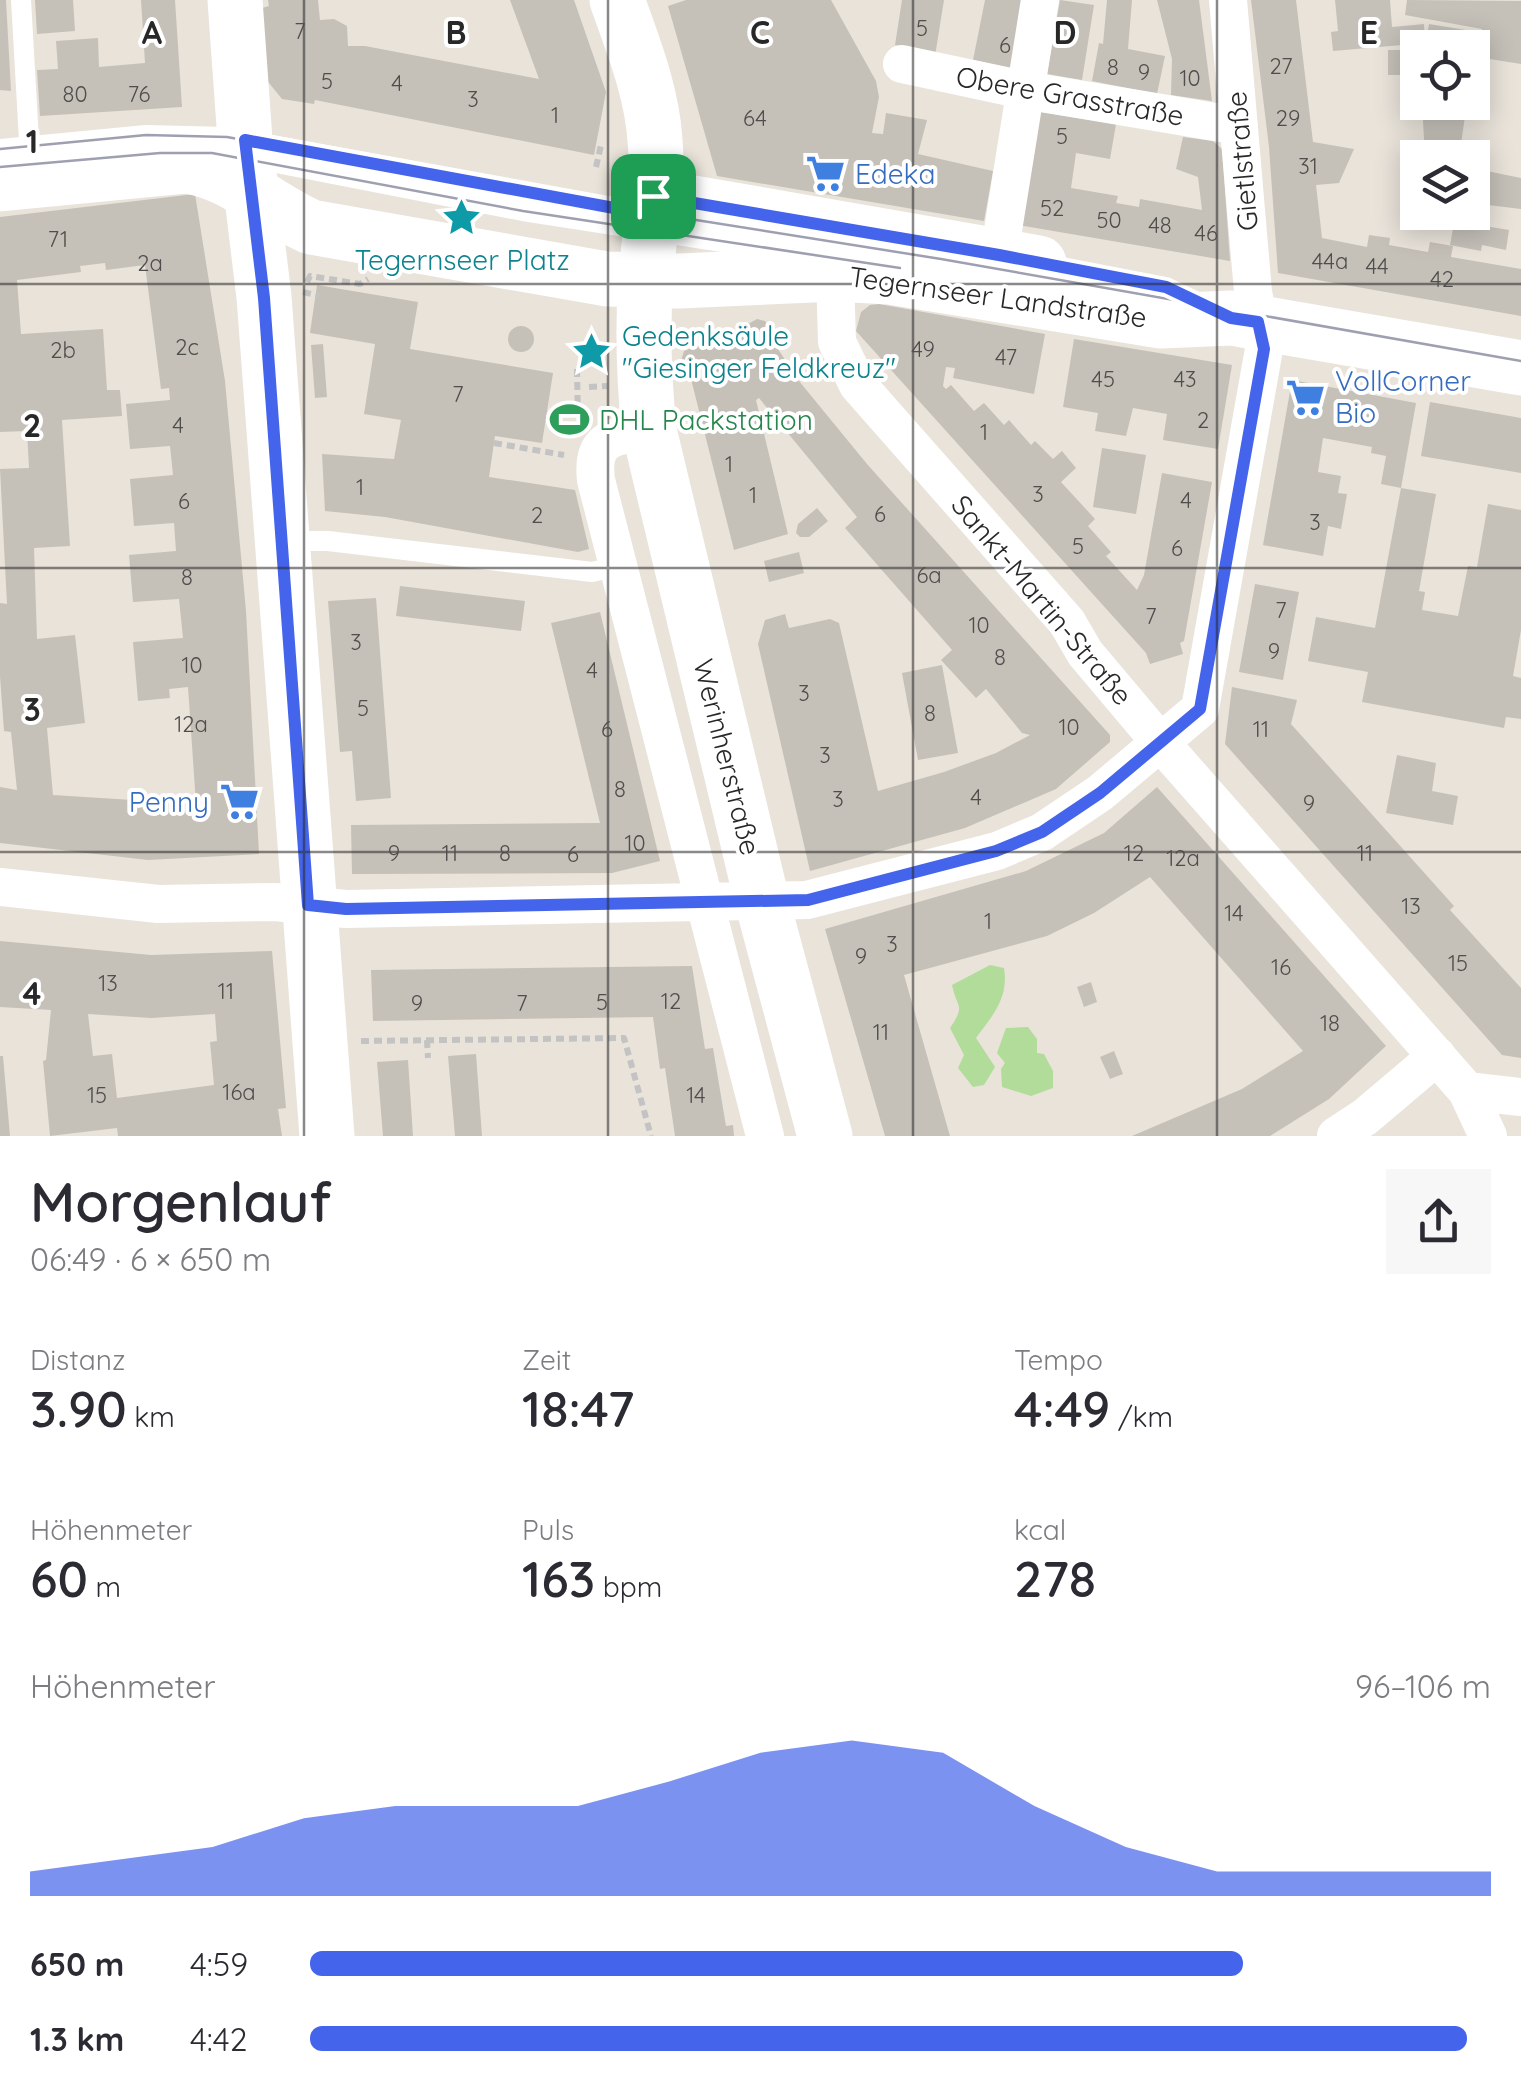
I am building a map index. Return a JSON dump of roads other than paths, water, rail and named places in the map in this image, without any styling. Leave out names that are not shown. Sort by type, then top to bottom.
[{"type":"main road","points":[[235,0],[264,298],[327,1136]]},
{"type":"main road","name":"Werinherstraße","points":[[621,1],[652,112],[656,152],[644,384],[648,430],[762,901],[825,1136]]},
{"type":"main road","points":[[15,165],[187,166],[215,170],[248,164]]},
{"type":"main road","points":[[248,164],[311,227],[607,279],[649,236]]},
{"type":"main road","name":"Tegernseer Landstraße","points":[[649,236],[999,255],[1166,287],[1245,320]]},
{"type":"main road","name":"Tegernseer Landstraße","points":[[649,236],[840,274],[963,288],[1160,321],[1245,320],[1521,368]]},
{"type":"street","points":[[999,255],[1040,0]]},
{"type":"street","name":"Gietlstraße","points":[[0,886],[158,904],[346,909],[808,900],[996,851],[1042,832],[1100,793],[1200,709],[1264,349],[1245,320],[1252,292],[1228,0]]},
{"type":"street","name":"Obere Grasstraße","points":[[902,64],[1024,90],[1240,126]]},
{"type":"street","name":"Sankt-Martin-Straße","points":[[840,274],[837,342],[858,384],[1068,622],[1085,653],[1160,742],[1437,1056],[1467,1092],[1488,1136]]},
{"type":"street","name":"Werinherstraße","points":[[648,430],[610,438],[584,460],[618,566],[766,1136]]},
{"type":"street","points":[[618,566],[676,552]]},
{"type":"street","points":[[1336,1136],[1366,1117],[1437,1056]]},
{"type":"street","points":[[1467,1092],[1521,1097]]},
{"type":"lane","points":[[15,165],[21,0]]},
{"type":"lane","points":[[248,164],[614,208],[649,236]]},
{"type":"lane","points":[[248,164],[649,236]]},
{"type":"lane","points":[[280,542],[328,541],[592,572],[618,566]]},
{"type":"tram line","points":[[0,149],[146,135],[227,137],[1521,361]]},
{"type":"tram line","points":[[0,167],[160,153],[212,153],[523,211],[900,268]]},
{"type":"place","name":"Edeka","points":[[825,174]]},
{"type":"place","name":"Tegernseer Platz","points":[[462,217]]},
{"type":"place","name":"Gedenksäule \"Giesinger Feldkreuz\"","points":[[592,352]]},
{"type":"place","name":"VollCorner Bio","points":[[1305,397]]},
{"type":"place","name":"DHL Packstation","points":[[569,420]]},
{"type":"place","name":"Penny","points":[[239,802]]}]
